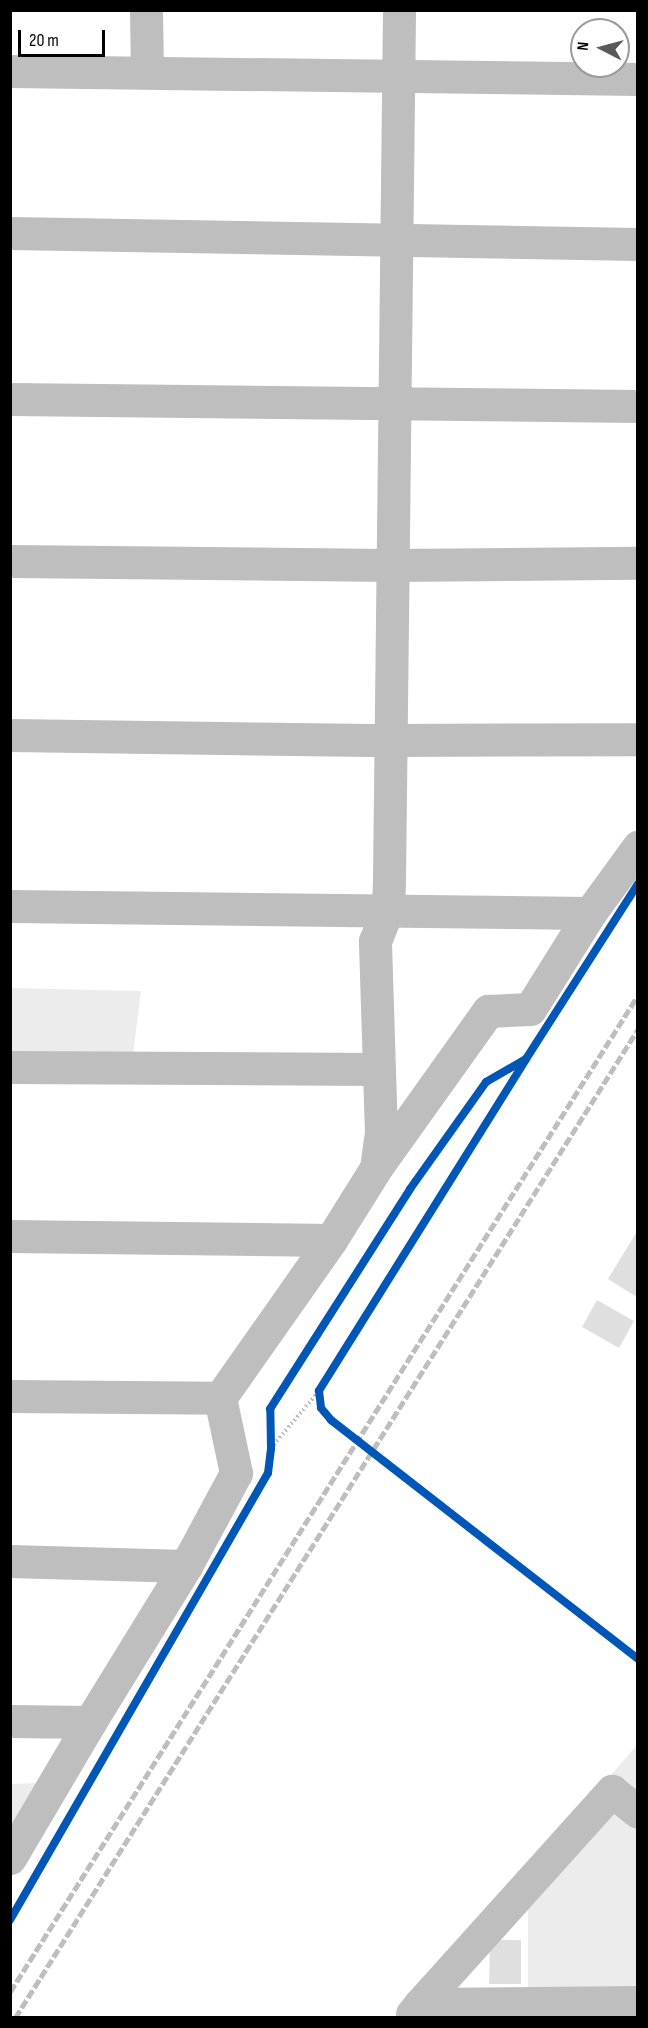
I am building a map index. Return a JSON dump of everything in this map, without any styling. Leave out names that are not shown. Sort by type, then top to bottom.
[{"type":"street","points":[[146,10],[147,71]]},
{"type":"street","points":[[376,1168],[381,1134],[375,941],[388,909],[399,10]]},
{"type":"street","points":[[10,71],[147,71],[398,78],[638,79]]},
{"type":"street","points":[[10,233],[396,242],[638,244]]},
{"type":"street","points":[[10,399],[638,406]]},
{"type":"street","points":[[10,561],[392,565],[638,563]]},
{"type":"street","points":[[10,735],[390,740],[638,739]]},
{"type":"street","points":[[10,1858],[186,1566],[236,1473],[220,1398],[331,1240],[376,1168],[488,1011],[530,1009],[590,913],[638,847]]},
{"type":"street","points":[[10,906],[590,913]]},
{"type":"street","points":[[10,1067],[378,1069]]},
{"type":"street","points":[[10,1236],[331,1240]]},
{"type":"street","points":[[10,1395],[220,1398]]},
{"type":"street","points":[[10,1561],[186,1566]]},
{"type":"street","points":[[10,1720],[90,1722]]},
{"type":"street","points":[[415,2011],[612,1791],[638,1812]]},
{"type":"street","points":[[415,2011],[638,2002]]},
{"type":"path","points":[[271,1452],[325,1381]]},
{"type":"path","points":[[319,1391],[321,1407]]},
{"type":"path","points":[[271,1429],[271,1452]]},
{"type":"shaded area","points":[[11,988],[141,991],[133,1055],[11,1055]]},
{"type":"shaded area","points":[[637,1745],[637,1800],[610,1776]]},
{"type":"shaded area","points":[[41,1783],[11,1829],[11,1784]]},
{"type":"shaded area","points":[[617,1805],[637,1824],[637,1988],[528,1988],[528,1907]]},
{"type":"building","points":[[638,1230],[638,1293],[635,1296],[608,1279]]},
{"type":"building","points":[[597,1300],[634,1321],[619,1348],[582,1327]]},
{"type":"building","points":[[490,1940],[521,1940],[521,1984],[489,1984]]},
{"type":"railway","points":[[10,1992],[638,995]]},
{"type":"railway","points":[[15,2018],[638,1029]]},
{"type":"cycle path","points":[[10,1920],[268,1473],[271,1448],[270,1409],[410,1189],[486,1082],[526,1059],[638,884]]},
{"type":"cycle path","points":[[525,1061],[319,1391],[321,1408],[331,1420],[638,1659]]}]
